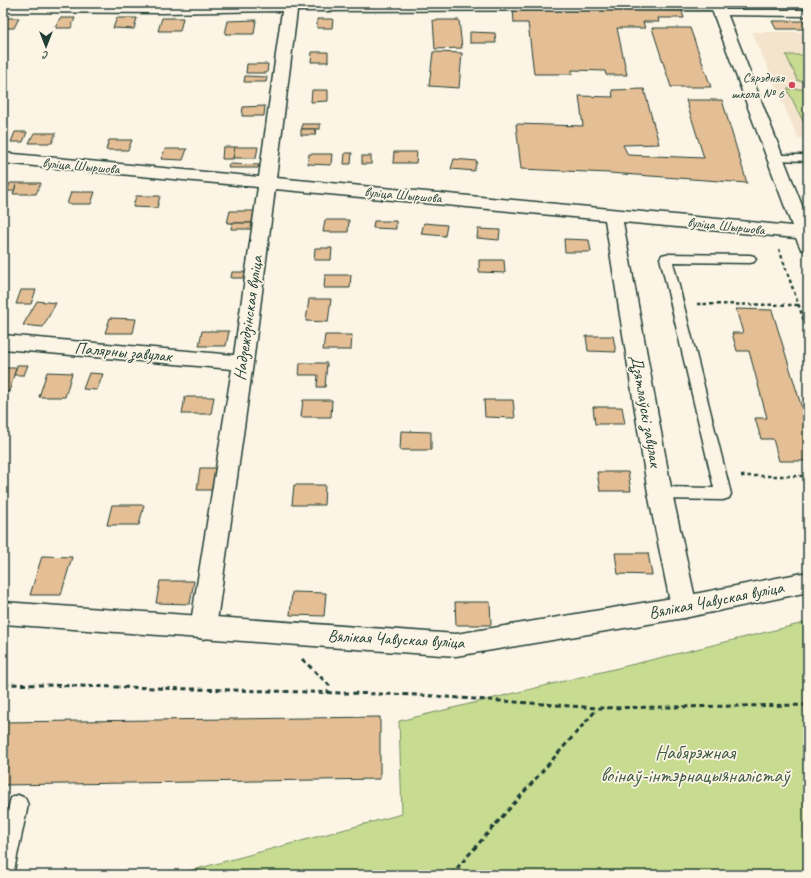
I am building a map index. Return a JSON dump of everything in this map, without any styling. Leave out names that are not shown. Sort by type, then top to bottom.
[{"type":"street","points":[[3,8],[163,6],[290,7],[331,4],[718,7],[806,240]]},
{"type":"street","name":"Надзеждзінская вуліца","points":[[203,628],[242,363],[290,7]]},
{"type":"street","name":"вуліца Шыршова","points":[[3,158],[772,230],[806,240]]},
{"type":"street","name":"Дзятлаўскі завулак","points":[[613,214],[660,493],[684,607]]},
{"type":"street","name":"Палярны завулак","points":[[3,342],[242,363]]},
{"type":"street","name":"Вялікая Чавуская вуліца","points":[[3,613],[456,645],[684,607],[808,582]]},
{"type":"lane","points":[[718,7],[808,13]]},
{"type":"lane","points":[[776,158],[808,158]]},
{"type":"lane","points":[[660,493],[723,494],[666,258],[750,259]]},
{"type":"lane","points":[[3,875],[18,805]]},
{"type":"path","points":[[772,230],[808,332]]},
{"type":"path","points":[[677,304],[799,305]]},
{"type":"path","points":[[718,475],[808,476]]},
{"type":"path","points":[[300,658],[329,685],[328,693]]},
{"type":"path","points":[[4,684],[420,695],[597,708],[808,705]]},
{"type":"path","points":[[451,875],[597,708]]},
{"type":"shaded area","name":"Сярэдняя школа № 6","points":[[752,32],[808,32],[808,138],[798,138]]},
{"type":"green space","points":[[786,55],[808,55],[808,81],[798,81]]},
{"type":"green space","points":[[787,89],[808,89],[808,131]]},
{"type":"green space","name":"Набярэжная воінаў-інтэрнацыяналістаў","points":[[808,622],[808,875],[174,875],[402,814],[399,721]]},
{"type":"building","points":[[756,3],[808,3],[808,6],[758,6]]},
{"type":"building","points":[[513,8],[682,11],[684,18],[658,18],[659,22],[643,22],[645,28],[617,28],[627,75],[606,75],[605,71],[572,70],[572,74],[534,74],[528,23],[514,23]]},
{"type":"building","points":[[4,18],[19,18],[14,28],[3,28]]},
{"type":"building","points":[[60,18],[75,18],[71,28],[55,28]]},
{"type":"building","points":[[117,18],[137,18],[134,29],[113,28]]},
{"type":"building","points":[[162,18],[183,18],[180,31],[158,31]]},
{"type":"building","points":[[317,19],[333,19],[332,28],[317,28]]},
{"type":"building","points":[[256,20],[254,34],[225,34],[228,21]]},
{"type":"building","points":[[433,20],[459,20],[462,48],[435,49]]},
{"type":"building","points":[[772,21],[808,21],[808,29],[776,29]]},
{"type":"building","points":[[652,28],[690,28],[711,87],[671,87]]},
{"type":"building","points":[[470,32],[495,33],[496,43],[470,43]]},
{"type":"building","points":[[312,52],[328,52],[328,62],[311,62]]},
{"type":"building","points":[[433,52],[462,53],[459,88],[429,86]]},
{"type":"building","points":[[247,64],[268,64],[267,73],[246,73]]},
{"type":"building","points":[[245,76],[267,77],[266,82],[244,82]]},
{"type":"building","points":[[644,89],[659,144],[623,145],[628,155],[704,158],[686,100],[722,100],[747,183],[609,173],[521,169],[516,124],[583,126],[579,96],[613,97],[612,90]]},
{"type":"building","points":[[312,90],[328,90],[328,101],[311,102]]},
{"type":"building","points":[[265,106],[264,116],[242,116],[243,107]]},
{"type":"building","points":[[302,124],[320,124],[320,129],[302,129]]},
{"type":"building","points":[[301,129],[316,129],[315,135],[301,135]]},
{"type":"building","points":[[15,132],[27,132],[23,142],[11,142]]},
{"type":"building","points":[[34,133],[56,133],[52,143],[29,143]]},
{"type":"building","points":[[109,140],[132,140],[128,150],[106,150]]},
{"type":"building","points":[[223,147],[235,147],[233,159],[222,159]]},
{"type":"building","points":[[235,147],[258,147],[256,158],[233,158]]},
{"type":"building","points":[[165,149],[187,149],[183,160],[161,159]]},
{"type":"building","points":[[394,152],[417,152],[416,163],[393,163]]},
{"type":"building","points":[[345,153],[352,153],[351,164],[344,164]]},
{"type":"building","points":[[309,154],[332,154],[331,165],[308,164]]},
{"type":"building","points":[[362,156],[371,156],[371,164],[362,164]]},
{"type":"building","points":[[454,159],[477,161],[474,171],[451,169]]},
{"type":"building","points":[[229,164],[259,165],[258,168],[228,168]]},
{"type":"building","points":[[10,183],[17,183],[14,191],[7,191]]},
{"type":"building","points":[[17,183],[41,183],[36,194],[13,194]]},
{"type":"building","points":[[71,192],[95,192],[91,204],[67,204]]},
{"type":"building","points":[[136,196],[160,196],[157,208],[133,207]]},
{"type":"building","points":[[230,211],[254,211],[252,223],[227,223]]},
{"type":"building","points":[[325,220],[349,220],[348,232],[323,232]]},
{"type":"building","points":[[374,221],[396,221],[396,229],[373,228]]},
{"type":"building","points":[[232,223],[254,223],[254,229],[231,229]]},
{"type":"building","points":[[424,223],[447,225],[445,236],[421,234]]},
{"type":"building","points":[[478,229],[500,230],[499,240],[477,238]]},
{"type":"building","points":[[564,239],[589,240],[591,252],[565,252]]},
{"type":"building","points":[[315,248],[332,248],[331,260],[314,260]]},
{"type":"building","points":[[479,260],[504,260],[505,273],[479,272]]},
{"type":"building","points":[[232,272],[245,272],[244,278],[231,278]]},
{"type":"building","points":[[325,275],[351,275],[350,288],[324,288]]},
{"type":"building","points":[[21,290],[36,290],[31,304],[16,304]]},
{"type":"building","points":[[309,299],[331,299],[328,322],[306,321]]},
{"type":"building","points":[[37,301],[56,303],[43,327],[23,325]]},
{"type":"building","points":[[736,309],[772,310],[808,428],[808,461],[779,461],[773,439],[761,439],[755,418],[767,418],[749,351],[737,351],[732,333],[743,333]]},
{"type":"building","points":[[110,318],[136,319],[133,333],[105,333]]},
{"type":"building","points":[[202,331],[229,331],[226,346],[199,346]]},
{"type":"building","points":[[325,335],[352,335],[351,350],[323,350]]},
{"type":"building","points":[[586,336],[613,336],[616,352],[588,351]]},
{"type":"building","points":[[300,363],[327,363],[325,387],[317,387],[318,375],[299,375]]},
{"type":"building","points":[[17,365],[28,365],[24,375],[14,375]]},
{"type":"building","points":[[6,368],[16,368],[9,392],[3,392],[3,377]]},
{"type":"building","points":[[47,372],[72,373],[65,397],[39,397]]},
{"type":"building","points":[[89,373],[103,374],[97,390],[83,389]]},
{"type":"building","points":[[185,397],[214,397],[211,414],[182,414]]},
{"type":"building","points":[[303,400],[332,400],[331,417],[301,417]]},
{"type":"building","points":[[484,400],[513,400],[515,418],[485,417]]},
{"type":"building","points":[[593,407],[622,407],[625,424],[595,424]]},
{"type":"building","points":[[401,431],[431,432],[431,450],[400,450]]},
{"type":"building","points":[[200,468],[219,468],[217,490],[197,490]]},
{"type":"building","points":[[597,472],[628,472],[631,491],[600,491]]},
{"type":"building","points":[[294,485],[325,485],[324,505],[292,505]]},
{"type":"building","points":[[112,505],[144,505],[139,525],[107,525]]},
{"type":"building","points":[[615,553],[648,553],[652,575],[618,574]]},
{"type":"building","points":[[42,556],[72,557],[61,595],[30,595]]},
{"type":"building","points":[[160,581],[194,581],[190,604],[156,603]]},
{"type":"building","points":[[292,592],[326,593],[324,616],[290,615]]},
{"type":"building","points":[[455,602],[490,602],[491,625],[456,625]]},
{"type":"building","points":[[380,717],[380,779],[3,785],[3,722]]},
{"type":"place","name":"Сярэдняя школа № 6","points":[[792,85]]}]
